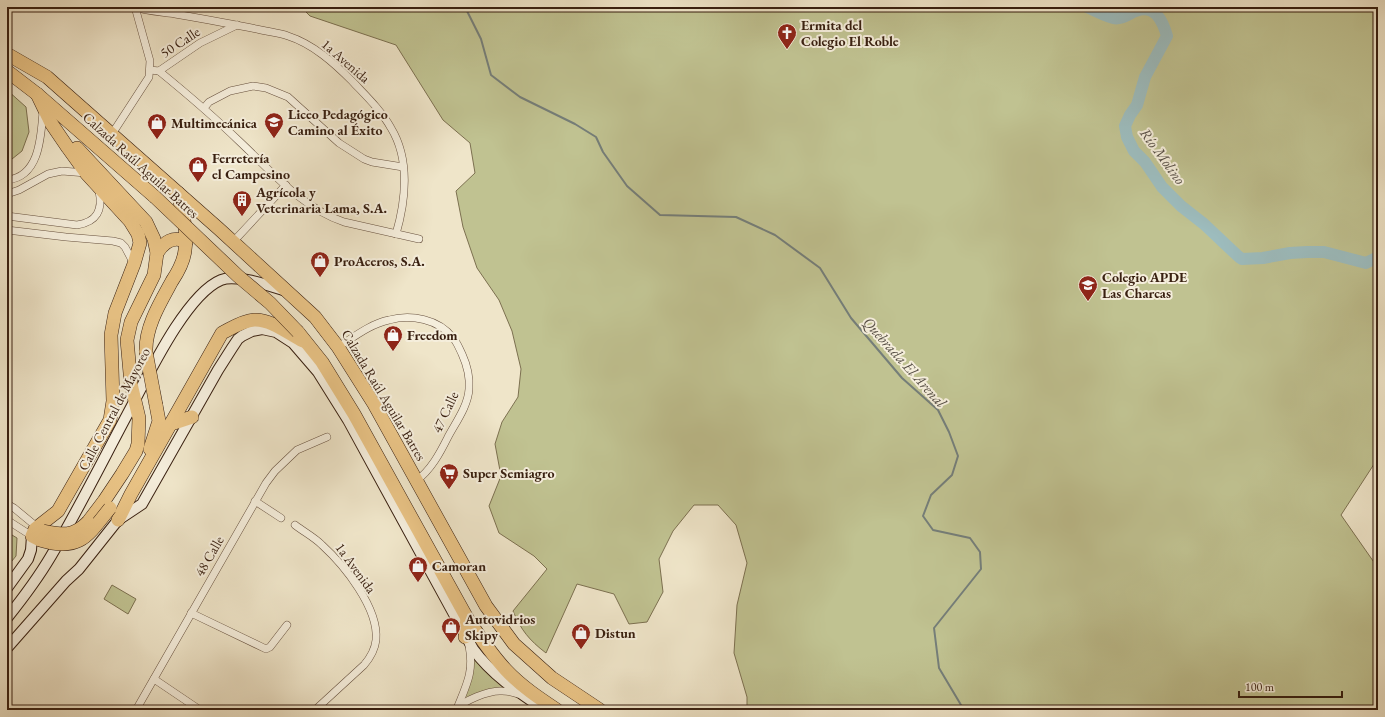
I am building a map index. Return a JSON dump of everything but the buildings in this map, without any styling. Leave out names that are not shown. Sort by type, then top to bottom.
[{"type":"highway","name":"Calzada Raúl Aguilar Batres","points":[[7,54],[47,77],[233,242],[287,291],[314,318],[338,347],[374,404],[486,606],[514,644],[552,678],[600,710]]},
{"type":"highway","name":"Calzada Raúl Aguilar Batres","points":[[7,71],[155,196],[238,276],[270,303],[286,333],[306,343],[322,362],[354,414],[467,618],[483,643],[506,670],[529,691],[557,710]]},
{"type":"highway","points":[[38,534],[58,511],[110,420],[113,401],[111,335],[115,313],[134,264],[140,243],[136,230],[130,221],[86,173],[51,123],[42,101]]},
{"type":"highway","points":[[38,534],[62,535],[78,531],[88,522],[104,501],[136,450],[139,432],[139,418],[131,384],[128,331],[154,274],[157,253],[154,239],[146,222],[82,154],[62,130],[42,101]]},
{"type":"highway","points":[[147,465],[150,446],[159,421],[146,352],[147,339],[153,318],[179,269],[185,252],[186,230],[178,193]]},
{"type":"highway","points":[[157,253],[163,245],[171,240],[179,239],[186,242]]},
{"type":"highway","points":[[118,520],[147,465],[222,334],[242,323],[254,320],[264,322],[306,343]]},
{"type":"highway","points":[[170,424],[192,417]]},
{"type":"highway","points":[[38,534],[59,545],[76,542],[89,533],[110,508],[131,494]]},
{"type":"highway","points":[[467,618],[467,640]]},
{"type":"main road","name":"Calle Central de Mayoreo","points":[[7,618],[26,595],[51,555],[135,404],[157,359],[181,320],[193,304],[213,285],[224,280],[234,279],[261,282],[287,291]]},
{"type":"main road","points":[[7,648],[66,581],[79,569],[118,520],[142,504],[218,370],[238,339],[256,330],[266,330],[286,333],[318,372],[348,420],[467,640],[477,655],[493,672],[545,710]]},
{"type":"main road","points":[[7,588],[28,560],[30,550],[38,534]]},
{"type":"street","name":"1a Avenida","points":[[134,7],[237,25],[288,36],[304,43],[330,60],[365,95],[389,124],[396,138],[400,149],[403,167],[404,191],[403,205],[396,234]]},
{"type":"street","points":[[112,134],[149,73],[150,60],[134,7]]},
{"type":"street","name":"50 Calle","points":[[159,71],[200,43],[237,25]]},
{"type":"street","points":[[149,73],[159,71],[204,108],[286,185],[306,202],[333,219],[418,239]]},
{"type":"street","points":[[204,108],[209,102],[230,91],[253,86],[266,88],[288,97],[339,143],[364,158],[372,162],[403,167]]},
{"type":"street","points":[[7,180],[23,174],[33,163],[37,154],[42,101]]},
{"type":"street","points":[[7,194],[19,190],[48,174],[62,171],[86,173]]},
{"type":"street","points":[[233,242],[286,185]]},
{"type":"street","points":[[7,216],[77,225],[82,224],[91,221],[100,208],[101,201],[98,186]]},
{"type":"street","points":[[7,230],[66,237],[102,239],[117,242],[125,247],[134,264]]},
{"type":"street","name":"47 Calle","points":[[338,347],[372,326],[390,319],[403,317],[426,320],[438,325],[447,331],[459,347],[468,370],[468,398],[441,450],[426,474],[416,481]]},
{"type":"street","name":"48 Calle","points":[[136,710],[256,501],[275,471],[297,450],[327,437]]},
{"type":"street","points":[[256,501],[281,518]]},
{"type":"street","points":[[7,504],[14,508],[38,534]]},
{"type":"street","points":[[7,520],[38,534]]},
{"type":"street","name":"1a Avenida","points":[[295,525],[322,544],[351,577],[367,603],[373,618],[376,640],[369,658],[364,665],[315,710]]},
{"type":"street","points":[[191,613],[266,649],[270,647],[287,625]]},
{"type":"street","points":[[456,708],[471,673],[471,654],[467,640]]},
{"type":"street","points":[[154,679],[200,710]]},
{"type":"street","points":[[456,708],[470,699],[501,690],[524,696]]},
{"type":"green space","points":[[301,7],[1378,7],[1378,458],[1341,515],[1378,568],[1378,710],[747,710],[747,697],[734,653],[737,605],[747,563],[736,525],[718,505],[694,505],[673,531],[659,559],[663,592],[647,622],[629,624],[614,594],[577,584],[546,653],[526,634],[513,611],[547,569],[534,556],[499,533],[489,506],[501,476],[495,444],[502,422],[518,397],[521,369],[512,331],[499,300],[477,268],[463,227],[456,191],[475,173],[470,143],[443,120],[396,45],[310,16]]},
{"type":"green space","points":[[7,90],[26,107],[29,132],[22,151],[7,163]]},
{"type":"green space","points":[[7,532],[17,538],[16,556],[7,567]]},
{"type":"green space","points":[[112,585],[136,599],[128,614],[104,599]]},
{"type":"green space","points":[[472,654],[524,696],[494,690],[458,706]]},
{"type":"waterway","name":"Quebrada El Arenal","points":[[465,7],[481,39],[491,75],[520,97],[575,124],[596,137],[603,152],[627,186],[660,215],[736,217],[775,235],[820,268],[851,318],[902,378],[938,410],[949,432],[958,456],[952,475],[931,495],[923,516],[933,530],[970,538],[980,552],[981,569],[934,628],[939,668],[964,710]]},
{"type":"waterway","name":"Río Molino","points":[[1087,7],[1113,18],[1122,17],[1143,9],[1157,15],[1167,36],[1145,77],[1137,105],[1125,126],[1127,137],[1134,151],[1145,162],[1162,187],[1181,206],[1204,224],[1239,257],[1242,259],[1263,258],[1290,253],[1324,252],[1366,263],[1378,257]]},
{"type":"place","name":"Ermita del Colegio El Roble","points":[[787,50]]},
{"type":"place","name":"Liceo Pedagógico Camino al Éxito","points":[[274,139]]},
{"type":"place","name":"Multimecánica","points":[[157,140]]},
{"type":"place","name":"Ferretería el Campesino","points":[[198,183]]},
{"type":"place","name":"Agrícola y Veterinaria Lama, S.A.","points":[[242,217]]},
{"type":"place","name":"ProAceros, S.A.","points":[[320,278]]},
{"type":"place","name":"Colegio APDE Las Charcas","points":[[1088,302]]},
{"type":"place","name":"Freedom","points":[[393,352]]},
{"type":"place","name":"Super Semiagro","points":[[449,490]]},
{"type":"place","name":"Camoran","points":[[418,583]]},
{"type":"place","name":"Autovidrios Skipy","points":[[451,644]]},
{"type":"place","name":"Distun","points":[[581,650]]}]
